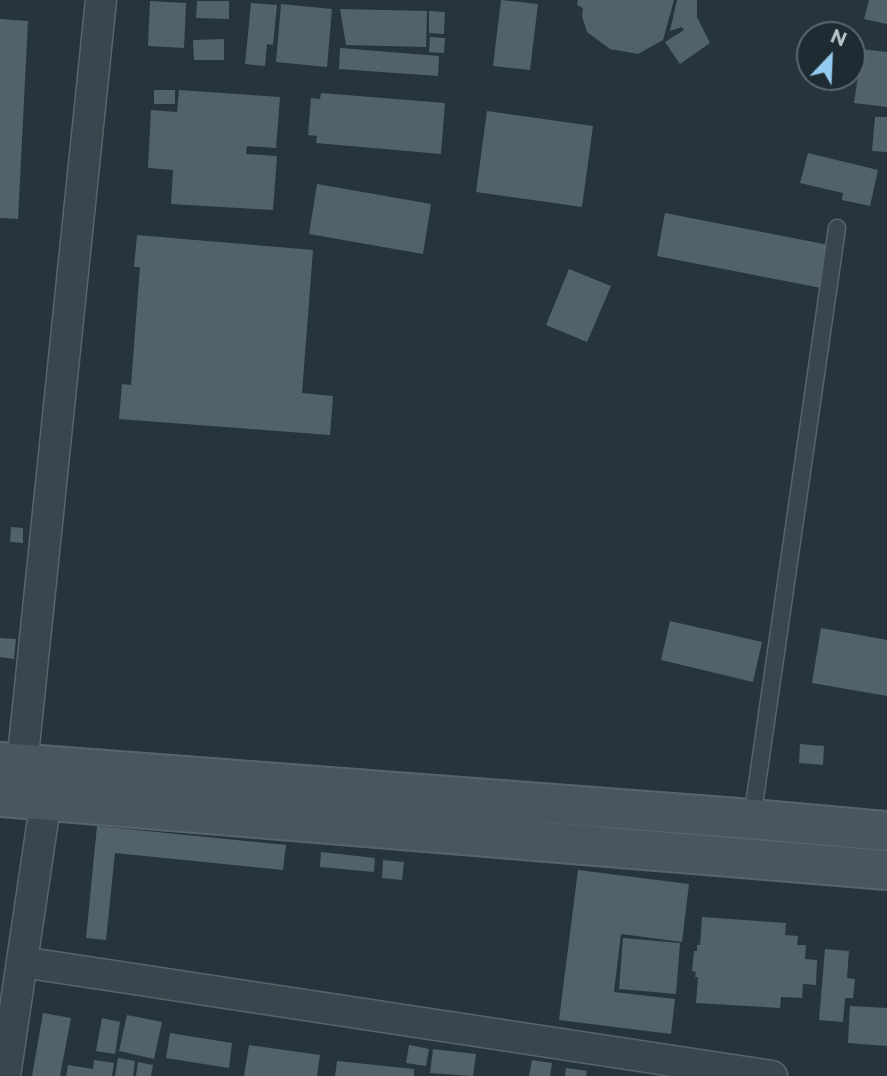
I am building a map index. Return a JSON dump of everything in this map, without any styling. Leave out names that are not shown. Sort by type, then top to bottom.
[{"type":"street","points":[[5,1076],[22,962],[23,781],[101,0]]},
{"type":"street","points":[[23,781],[752,819],[887,831]]},
{"type":"street","points":[[23,781],[887,870]]},
{"type":"street","points":[[22,962],[772,1076]]},
{"type":"lane","points":[[752,819],[837,228]]},
{"type":"building","points":[[501,0],[538,4],[530,70],[493,66]]},
{"type":"building","points":[[578,0],[674,0],[663,40],[638,54],[610,49],[587,32],[582,16],[583,8],[577,5]]},
{"type":"building","points":[[677,0],[697,0],[697,17],[710,43],[680,64],[665,42],[684,30],[682,27],[670,31]]},
{"type":"building","points":[[869,0],[887,0],[887,24],[864,19]]},
{"type":"building","points":[[150,1],[186,3],[184,48],[148,46]]},
{"type":"building","points":[[197,1],[229,1],[229,19],[196,18]]},
{"type":"building","points":[[251,3],[277,5],[273,45],[267,44],[265,66],[245,64]]},
{"type":"building","points":[[281,4],[332,9],[327,67],[276,62]]},
{"type":"building","points":[[340,9],[427,11],[426,47],[346,45]]},
{"type":"building","points":[[429,11],[445,12],[444,34],[429,33]]},
{"type":"building","points":[[0,19],[28,21],[18,219],[0,218]]},
{"type":"building","points":[[430,37],[445,38],[444,53],[429,52]]},
{"type":"building","points":[[224,39],[224,60],[194,60],[193,40]]},
{"type":"building","points":[[340,48],[439,56],[438,76],[339,69]]},
{"type":"building","points":[[866,49],[887,52],[887,107],[854,103],[856,91],[866,91]]},
{"type":"building","points":[[154,90],[175,90],[175,104],[154,104]]},
{"type":"building","points":[[179,90],[280,97],[276,148],[247,146],[246,154],[277,156],[273,210],[171,204],[173,170],[148,168],[151,110],[177,112]]},
{"type":"building","points":[[321,93],[445,103],[441,154],[316,143],[317,136],[308,135],[311,98],[320,99]]},
{"type":"building","points":[[487,111],[593,126],[582,207],[476,192]]},
{"type":"building","points":[[875,117],[887,117],[887,152],[872,151]]},
{"type":"building","points":[[808,153],[878,170],[870,206],[842,200],[843,193],[800,183]]},
{"type":"building","points":[[317,184],[431,204],[423,254],[309,234]]},
{"type":"building","points":[[665,213],[834,246],[826,289],[657,256]]},
{"type":"building","points":[[137,235],[313,250],[302,393],[333,396],[330,435],[119,419],[122,384],[131,385],[140,267],[134,267]]},
{"type":"building","points":[[569,269],[611,286],[587,342],[546,325]]},
{"type":"building","points":[[11,527],[23,528],[23,543],[10,542]]},
{"type":"building","points":[[670,621],[762,642],[753,682],[661,660]]},
{"type":"building","points":[[821,628],[887,640],[887,696],[812,683]]},
{"type":"building","points":[[0,638],[16,639],[14,659],[0,657]]},
{"type":"building","points":[[800,744],[824,746],[823,765],[799,763]]},
{"type":"building","points":[[97,826],[286,845],[283,870],[115,853],[106,940],[86,938]]},
{"type":"building","points":[[321,852],[375,858],[374,872],[320,867]]},
{"type":"building","points":[[383,860],[404,862],[402,880],[382,878]]},
{"type":"building","points":[[578,870],[689,884],[682,942],[621,934],[614,992],[675,999],[671,1034],[559,1020]]},
{"type":"building","points":[[702,917],[786,923],[785,935],[798,936],[797,945],[806,945],[805,959],[817,960],[816,985],[803,984],[802,998],[781,997],[780,1008],[696,1003],[698,977],[695,977],[696,972],[692,971],[694,951],[697,951],[697,945],[700,945]]},
{"type":"building","points":[[623,938],[680,943],[676,994],[619,989]]},
{"type":"building","points":[[825,949],[849,951],[847,978],[855,979],[853,998],[845,998],[843,1022],[819,1020]]},
{"type":"building","points":[[850,1006],[887,1008],[887,1046],[848,1043]]},
{"type":"building","points":[[43,1013],[71,1018],[60,1076],[32,1076]]},
{"type":"building","points":[[127,1015],[162,1022],[154,1059],[119,1051]]},
{"type":"building","points":[[102,1018],[120,1022],[115,1054],[96,1051]]},
{"type":"building","points":[[170,1033],[232,1043],[229,1068],[166,1058]]},
{"type":"building","points":[[249,1045],[320,1055],[317,1076],[244,1076]]},
{"type":"building","points":[[409,1045],[429,1049],[426,1066],[406,1063]]},
{"type":"building","points":[[433,1049],[476,1054],[473,1076],[430,1073]]},
{"type":"building","points":[[118,1058],[135,1061],[133,1076],[115,1076]]},
{"type":"building","points":[[94,1060],[114,1063],[112,1076],[66,1076],[68,1065],[93,1069]]},
{"type":"building","points":[[532,1060],[552,1063],[550,1076],[529,1076]]},
{"type":"building","points":[[337,1061],[414,1069],[414,1076],[335,1076]]},
{"type":"building","points":[[138,1062],[153,1065],[151,1076],[136,1076]]},
{"type":"building","points":[[566,1068],[587,1071],[586,1076],[565,1076]]}]
